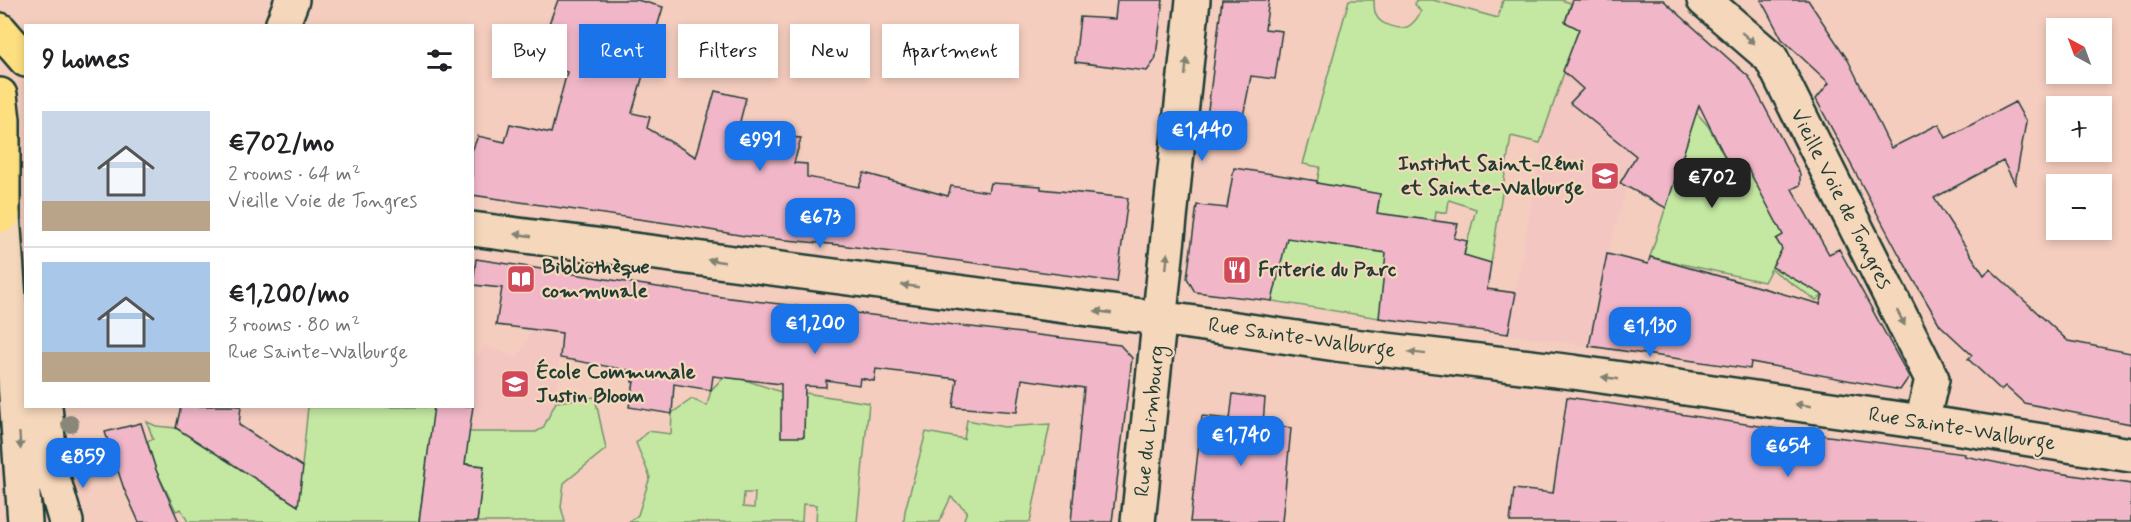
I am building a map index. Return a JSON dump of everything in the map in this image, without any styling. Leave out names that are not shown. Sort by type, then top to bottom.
[{"type":"main road","points":[[0,30],[24,58]]},
{"type":"main road","points":[[0,95],[10,169],[10,211]]},
{"type":"street","points":[[283,24],[292,0]]},
{"type":"street","name":"Rue du Limbourg","points":[[1138,522],[1193,0]]},
{"type":"street","name":"Vieille Voie de Tongres","points":[[1704,0],[1771,58],[1932,379],[1922,422]]},
{"type":"street","points":[[10,211],[25,522]]},
{"type":"street","name":"Rue Sainte-Walburge","points":[[474,229],[1336,344],[1573,372],[1922,422],[2131,455]]},
{"type":"street","points":[[45,408],[51,471],[66,522]]},
{"type":"shaded area","name":"Institut Saint-Rémi et Sainte-Walburge","points":[[1585,0],[1663,0],[1717,49],[1666,208],[1627,187],[1607,254],[1589,346],[1508,334],[1542,144],[1563,71],[1586,9]]},
{"type":"shaded area","name":"École Communale Justin Bloom","points":[[535,311],[562,323],[556,402],[543,428],[564,483],[561,507],[565,522],[419,522],[434,408],[474,408],[474,355],[479,355],[484,344],[517,359],[532,329]]},
{"type":"green space","points":[[1349,0],[1374,0],[1378,19],[1385,24],[1399,28],[1412,24],[1421,12],[1415,4],[1416,0],[1433,0],[1498,18],[1503,0],[1561,0],[1571,3],[1565,22],[1579,29],[1540,143],[1511,136],[1491,263],[1464,255],[1476,209],[1449,200],[1447,213],[1436,211],[1435,221],[1379,318],[1272,301],[1287,234],[1321,243],[1371,251],[1380,194],[1330,185],[1315,193],[1320,167],[1303,164]]},
{"type":"green space","points":[[1696,112],[1708,126],[1733,172],[1746,165],[1797,245],[1823,295],[1816,300],[1771,269],[1764,282],[1650,257]]},
{"type":"green space","points":[[724,377],[745,380],[781,392],[805,393],[869,403],[857,522],[816,522],[817,505],[803,504],[802,522],[629,522],[638,515],[650,477],[636,443],[648,431],[671,434],[672,413],[692,399],[707,406],[711,390]],"holes":[[[744,493],[755,493],[754,508],[743,507]]]},
{"type":"green space","points":[[595,397],[606,449],[564,483],[561,507],[565,522],[477,522],[484,466],[427,459],[419,522],[188,522],[181,509],[176,511],[156,470],[147,441],[153,439],[147,422],[156,426],[176,428],[298,506],[308,408],[435,408],[469,432],[536,432],[543,428],[556,402]]},
{"type":"green space","points":[[967,420],[1004,427],[1050,424],[1030,522],[963,522],[967,511],[951,497],[939,522],[904,522],[926,432],[964,439]]},
{"type":"building","points":[[558,0],[637,0],[663,7],[658,24],[579,24],[579,78],[642,78],[632,113],[650,117],[647,128],[696,157],[715,91],[746,98],[737,133],[801,138],[794,163],[807,164],[807,177],[859,187],[864,173],[948,196],[951,186],[988,192],[990,183],[1041,186],[1041,189],[1128,198],[1117,282],[840,245],[745,236],[474,195],[474,146],[478,136],[505,142],[510,124],[551,133],[567,78],[567,24],[549,24]]},
{"type":"building","points":[[1117,0],[1163,0],[1156,56],[1147,71],[1075,62],[1080,17],[1115,19]]},
{"type":"building","points":[[1222,0],[1269,0],[1265,29],[1282,31],[1275,79],[1251,76],[1239,137],[1205,133]]},
{"type":"building","points":[[1573,0],[1663,0],[1749,77],[1800,174],[1800,185],[1792,189],[1829,254],[1839,249],[1909,377],[1900,390],[1751,362],[1750,369],[1589,346],[1607,254],[1648,264],[1650,257],[1820,304],[1823,295],[1772,267],[1782,249],[1776,239],[1783,235],[1746,165],[1733,173],[1699,105],[1666,208],[1620,183],[1636,156],[1570,103],[1583,89],[1563,71],[1579,29],[1565,22]]},
{"type":"building","points":[[1761,0],[1808,0],[1848,60],[1891,148],[1939,124],[1946,138],[2015,102],[2026,122],[2015,184],[2003,161],[1934,198],[1984,275],[1990,269],[2068,341],[2131,353],[2131,424],[2024,403],[2005,386],[2001,390],[1968,359],[1972,355],[1940,325],[1900,256],[1816,99],[1829,83],[1782,39]]},
{"type":"building","points":[[1234,168],[1380,194],[1377,213],[1458,224],[1454,238],[1467,241],[1464,255],[1491,263],[1487,289],[1516,293],[1508,334],[1379,318],[1386,253],[1287,238],[1272,301],[1195,292],[1187,278],[1197,205],[1227,208]]},
{"type":"building","points":[[476,259],[722,297],[1120,345],[1132,358],[1112,522],[1071,522],[1084,388],[1022,379],[1017,412],[953,407],[957,379],[876,369],[874,381],[860,378],[859,385],[826,380],[826,387],[805,386],[804,437],[781,437],[781,384],[713,376],[711,390],[674,384],[672,414],[629,407],[634,382],[632,382],[633,371],[560,358],[562,333],[496,325],[502,288],[474,285]]},
{"type":"building","points":[[1233,394],[1265,398],[1263,424],[1291,428],[1282,522],[1190,522],[1202,416],[1230,419]]},
{"type":"building","points":[[1567,397],[1798,432],[1965,454],[1964,456],[2018,467],[2024,466],[2131,484],[2131,522],[1510,522],[1514,489],[1553,493]]},
{"type":"building","points":[[181,408],[241,408],[239,425],[303,467],[298,506],[176,428]]},
{"type":"building","points":[[434,408],[473,408],[465,464],[484,466],[477,522],[419,522]]},
{"type":"building","points":[[141,423],[156,470],[179,522],[139,522],[124,489],[105,432]]},
{"type":"place","name":"Institut Saint-Rémi et Sainte-Walburge","points":[[1605,176]]},
{"type":"place","name":"Friterie du Parc","points":[[1237,270]]},
{"type":"place","name":"Bibliothèque communale","points":[[521,279]]},
{"type":"place","name":"École Communale Justin Bloom","points":[[515,384]]}]
